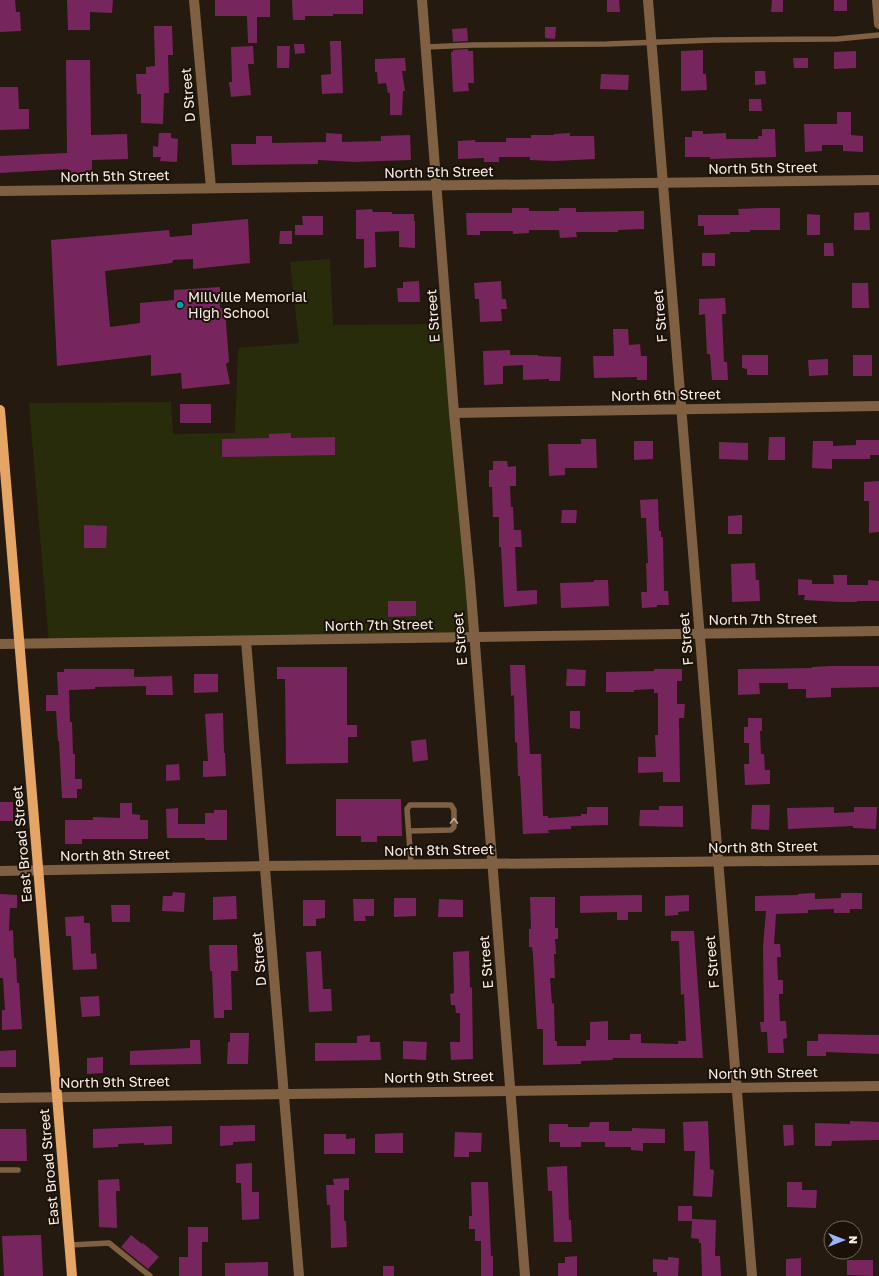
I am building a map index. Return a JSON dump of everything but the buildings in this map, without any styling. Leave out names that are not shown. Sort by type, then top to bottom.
[{"type":"main road","name":"East Broad Street","points":[[0,415],[72,1276]]},
{"type":"street","name":"D Street","points":[[194,0],[211,188]]},
{"type":"street","name":"E Street","points":[[422,0],[454,412],[493,863],[525,1276]]},
{"type":"street","name":"F Street","points":[[648,0],[752,1276]]},
{"type":"street","points":[[877,0],[879,24]]},
{"type":"street","name":"North 5th Street","points":[[0,191],[879,180]]},
{"type":"street","name":"North 6th Street","points":[[454,412],[879,406]]},
{"type":"street","name":"North 7th Street","points":[[0,644],[879,631]]},
{"type":"street","name":"D Street","points":[[246,641],[299,1276]]},
{"type":"street","name":"North 8th Street","points":[[0,871],[411,864],[879,860]]},
{"type":"street","name":"North 9th Street","points":[[0,1098],[879,1086]]},
{"type":"lane","points":[[426,47],[473,44],[607,44],[837,39],[879,35]]},
{"type":"lane","points":[[409,831],[451,830],[454,827],[454,810],[451,805],[445,804],[410,805],[407,809],[411,864]]},
{"type":"lane","points":[[0,1170],[18,1170]]},
{"type":"lane","points":[[70,1245],[109,1243],[150,1276]]},
{"type":"green space","points":[[330,259],[333,325],[443,324],[471,637],[49,644],[29,403],[171,402],[173,434],[235,433],[238,348],[299,343],[290,262]]},
{"type":"place","name":"Millville Memorial High School","points":[[180,305]]}]
